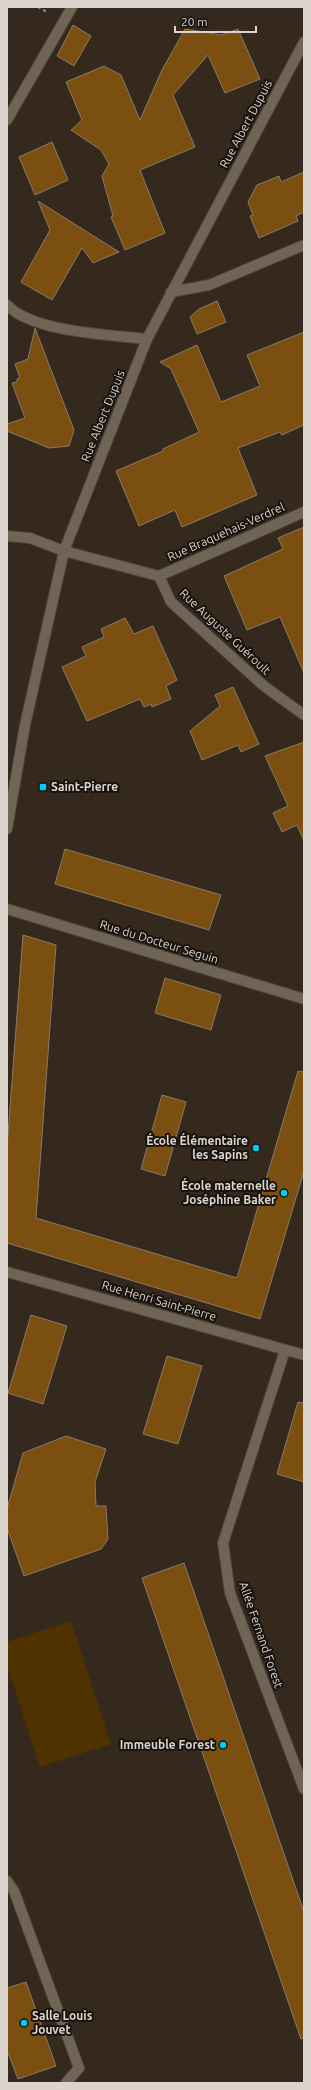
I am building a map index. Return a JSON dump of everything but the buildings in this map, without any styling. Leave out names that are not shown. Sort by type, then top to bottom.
[{"type":"street","points":[[7,120],[72,7]]},
{"type":"street","name":"Rue Albert Dupuis","points":[[7,829],[25,725],[64,551],[147,339],[304,42]]},
{"type":"street","points":[[171,292],[209,285],[304,245]]},
{"type":"street","points":[[7,305],[14,313],[64,330],[147,339]]},
{"type":"street","name":"Rue Braquehais-Verdrel","points":[[158,576],[304,512]]},
{"type":"street","points":[[7,536],[30,538],[64,551],[158,576]]},
{"type":"street","name":"Rue Auguste Guéroult","points":[[158,576],[171,602],[264,686],[304,715]]},
{"type":"street","name":"Rue du Docteur Seguin","points":[[7,909],[304,999]]},
{"type":"street","name":"Rue Henri Saint-Pierre","points":[[7,1272],[304,1355]]},
{"type":"street","name":"Allée Fernand Forest","points":[[285,1350],[223,1543],[230,1593],[304,1789]]},
{"type":"street","points":[[7,1881],[17,1898],[79,2068],[66,2083]]},
{"type":"shaded area","points":[[71,1621],[111,1744],[40,1767],[7,1665],[7,1642]]},
{"type":"place","name":"Saint-Pierre","points":[[43,787]]},
{"type":"place","name":"École Élémentaire les Sapins","points":[[256,1148]]},
{"type":"place","name":"École maternelle Joséphine Baker","points":[[284,1193]]},
{"type":"place","name":"Immeuble Forest","points":[[223,1745]]},
{"type":"place","name":"Salle Louis Jouvet","points":[[24,2023]]}]
